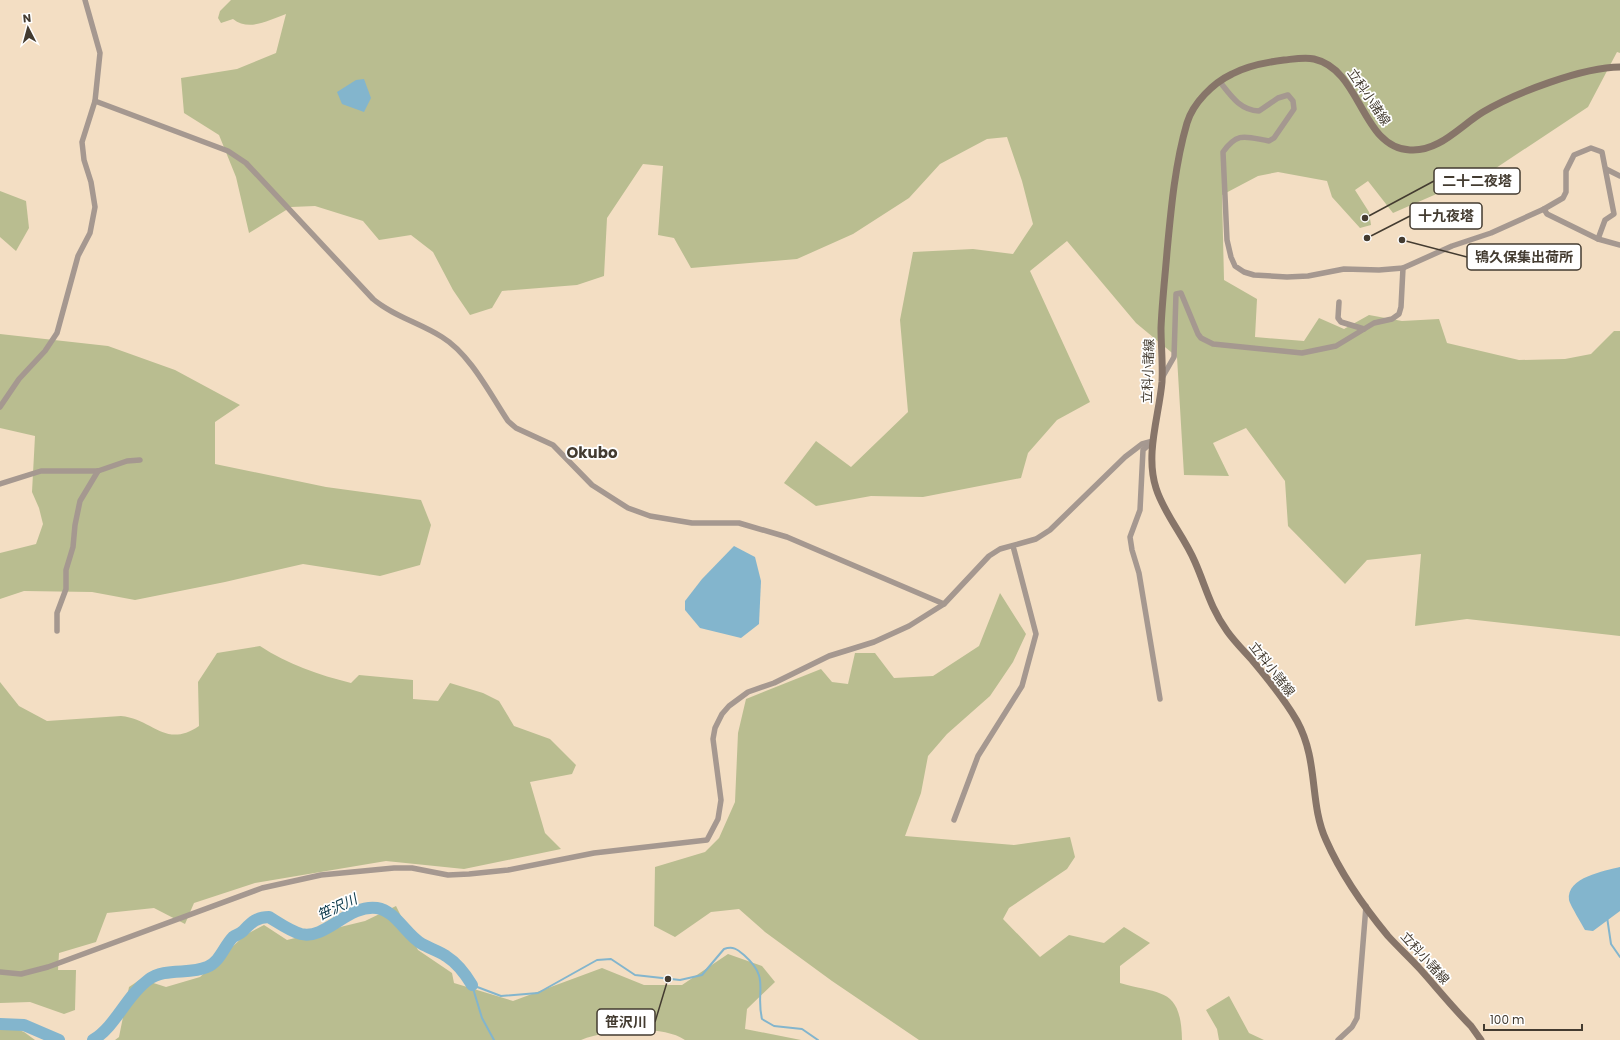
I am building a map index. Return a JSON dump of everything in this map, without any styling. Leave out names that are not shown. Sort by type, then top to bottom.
[{"type":"main road","name":"立科小諸線","points":[[1481,1040],[1418,967],[1391,939],[1366,906],[1339,866],[1324,837],[1310,755],[1297,722],[1268,680],[1229,634],[1221,622],[1208,598],[1194,560],[1159,498],[1153,481],[1153,441],[1162,379],[1161,331],[1171,212],[1180,155],[1187,123],[1196,104],[1220,82],[1232,74],[1274,62],[1309,58],[1322,62],[1342,76],[1376,130],[1383,138],[1391,145],[1411,150],[1432,146],[1442,141],[1480,114],[1506,100],[1580,73],[1603,67],[1620,67]]},
{"type":"street","points":[[0,407],[24,373],[45,351],[57,333],[78,256],[90,233],[95,207],[91,182],[84,160],[82,142],[95,101],[100,53],[85,0]]},
{"type":"street","points":[[1220,82],[1238,103],[1249,111],[1259,112],[1278,98],[1288,96],[1293,101],[1294,109],[1284,124],[1269,141],[1242,136],[1231,141],[1223,152],[1227,240],[1235,266],[1244,272],[1254,275],[1287,277],[1308,276],[1344,269],[1379,270],[1403,268],[1452,246],[1491,233],[1544,209],[1563,198],[1566,192],[1566,171],[1574,155],[1591,148],[1602,152],[1614,214],[1605,220],[1598,238]]},
{"type":"street","points":[[95,101],[228,151],[246,163],[373,299],[383,308],[442,337],[454,346],[468,359],[508,421],[516,428],[553,445],[592,485],[614,500],[628,508],[650,516],[692,523],[740,523],[752,525],[787,537],[944,604]]},
{"type":"street","points":[[1606,169],[1620,176]]},
{"type":"street","points":[[1544,209],[1547,214],[1598,238],[1620,245]]},
{"type":"street","points":[[1162,379],[1174,357],[1176,294],[1180,292],[1198,334],[1213,344],[1302,352],[1336,346],[1374,323],[1392,319],[1399,314],[1401,307],[1403,268]]},
{"type":"street","points":[[1339,302],[1338,318],[1341,322],[1364,329]]},
{"type":"street","points":[[0,972],[21,974],[48,967],[262,888],[313,877],[394,868],[412,868],[448,875],[462,875],[508,870],[594,853],[707,840],[718,819],[721,800],[713,739],[715,728],[722,714],[729,706],[748,692],[774,683],[829,656],[874,642],[909,626],[944,604],[982,562],[1000,549],[1036,540],[1050,530],[1125,456],[1142,444],[1153,441]]},
{"type":"street","points":[[1153,441],[1143,450],[1140,510],[1130,536],[1132,550],[1139,574],[1160,699]]},
{"type":"street","points":[[0,484],[41,471],[98,471],[127,461],[140,460]]},
{"type":"street","points":[[57,631],[57,613],[66,589],[66,570],[73,547],[74,525],[80,501],[98,471]]},
{"type":"street","points":[[954,820],[978,756],[1022,686],[1036,634],[1014,546]]},
{"type":"street","points":[[1338,1040],[1352,1027],[1357,1018],[1366,906]]},
{"type":"green space","points":[[231,0],[1620,0],[1620,53],[1617,52],[1588,107],[1496,168],[1393,213],[1368,181],[1355,190],[1369,212],[1371,225],[1360,228],[1332,197],[1327,181],[1278,172],[1258,176],[1222,195],[1224,280],[1257,299],[1255,337],[1304,341],[1319,318],[1344,329],[1369,315],[1402,321],[1439,319],[1447,343],[1519,360],[1565,359],[1591,354],[1614,331],[1620,331],[1620,636],[1467,619],[1415,626],[1421,554],[1367,560],[1345,584],[1288,526],[1285,481],[1246,428],[1213,443],[1229,476],[1184,475],[1177,357],[1136,323],[1067,241],[1030,271],[1090,402],[1057,420],[1028,453],[1021,478],[923,497],[871,496],[816,506],[784,483],[816,441],[851,467],[908,412],[900,320],[913,252],[973,249],[1013,254],[1033,224],[1022,181],[1007,137],[987,139],[940,164],[909,198],[853,234],[797,259],[691,268],[674,238],[658,235],[663,166],[643,164],[607,218],[604,276],[577,285],[502,291],[492,308],[470,315],[453,290],[433,252],[411,235],[379,240],[363,221],[315,206],[291,207],[249,233],[236,177],[219,135],[184,113],[181,78],[237,69],[276,53],[286,14],[266,22],[252,25],[239,23],[233,19],[221,23],[218,18],[220,11]]},
{"type":"green space","points":[[0,191],[26,201],[29,228],[16,251],[0,237]]},
{"type":"green space","points":[[0,334],[108,346],[175,370],[240,405],[215,422],[215,464],[326,487],[421,500],[431,525],[420,565],[380,576],[303,564],[225,582],[135,600],[92,592],[24,591],[0,599],[0,553],[36,544],[43,524],[39,508],[32,492],[35,436],[0,428]]},
{"type":"green space","points":[[1000,593],[1026,634],[1013,662],[990,696],[947,734],[928,756],[921,793],[905,836],[1014,845],[1070,837],[1075,857],[1067,869],[1009,908],[1003,919],[1040,957],[1069,935],[1104,943],[1124,927],[1150,943],[1120,966],[1120,983],[1157,992],[1166,996],[1173,1002],[1178,1010],[1181,1023],[1182,1040],[919,1040],[832,981],[765,932],[739,909],[711,912],[675,937],[654,926],[655,867],[705,852],[719,838],[735,802],[738,733],[746,699],[821,669],[832,682],[848,684],[855,653],[875,653],[894,678],[933,676],[979,646]]},
{"type":"green space","points":[[260,646],[281,658],[304,668],[351,683],[359,675],[413,680],[413,699],[438,701],[450,683],[483,693],[499,701],[514,726],[550,739],[576,765],[572,774],[530,782],[545,833],[561,849],[464,869],[386,861],[255,883],[194,903],[185,924],[154,908],[107,913],[96,942],[59,953],[58,970],[76,970],[75,1010],[64,1014],[30,1002],[0,1003],[0,682],[19,706],[47,721],[121,716],[132,718],[159,731],[177,735],[199,726],[198,682],[217,653]]},
{"type":"green space","points":[[396,906],[418,950],[452,973],[454,983],[513,1001],[602,968],[644,985],[682,985],[728,954],[762,966],[775,982],[747,1009],[745,1029],[801,1040],[685,1040],[675,1035],[662,1032],[634,1030],[592,1036],[581,1040],[115,1040],[119,1037],[129,987],[141,979],[166,987],[200,977],[245,935],[264,925],[287,940],[365,921]]},
{"type":"green space","points":[[1229,996],[1249,1033],[1264,1040],[1219,1040],[1217,1029],[1206,1010]]},
{"type":"green space","points":[[0,1022],[24,1032],[35,1040],[0,1040]]},
{"type":"water","points":[[364,79],[371,98],[364,112],[342,104],[337,92],[356,80]]},
{"type":"water","points":[[734,546],[755,557],[761,581],[759,624],[741,638],[700,628],[685,610],[685,601],[702,579]]},
{"type":"water","points":[[1620,867],[1620,911],[1593,931],[1585,930],[1569,900],[1570,892],[1574,886],[1588,876]]},
{"type":"waterway","name":"笹沢川","points":[[93,1040],[108,1027],[133,994],[148,980],[155,976],[169,972],[193,971],[211,965],[219,958],[233,937],[242,932],[254,921],[264,917],[269,917],[297,933],[310,934],[319,932],[356,911],[366,908],[377,908],[384,910],[395,918],[416,940],[443,954],[454,962],[472,985]]},
{"type":"waterway","points":[[1607,917],[1611,944],[1620,957]]},
{"type":"waterway","name":"笹沢川","points":[[472,985],[501,996],[538,993],[597,960],[611,959],[635,975],[680,980],[702,975],[724,949],[732,948],[744,955],[752,963],[760,978],[760,1009],[762,1019],[774,1026],[802,1029],[818,1040]]},
{"type":"waterway","points":[[472,985],[482,1018],[494,1040]]},
{"type":"waterway","name":"笹沢川","points":[[0,1024],[24,1025],[59,1040]]},
{"type":"place","name":"二十二夜塔","points":[[1365,218]]},
{"type":"place","name":"十九夜塔","points":[[1367,238]]},
{"type":"place","name":"鴇久保集出荷所","points":[[1402,240]]},
{"type":"place","name":"笹沢川","points":[[668,979]]},
{"type":"district","name":"Okubo","points":[[592,452]]}]
